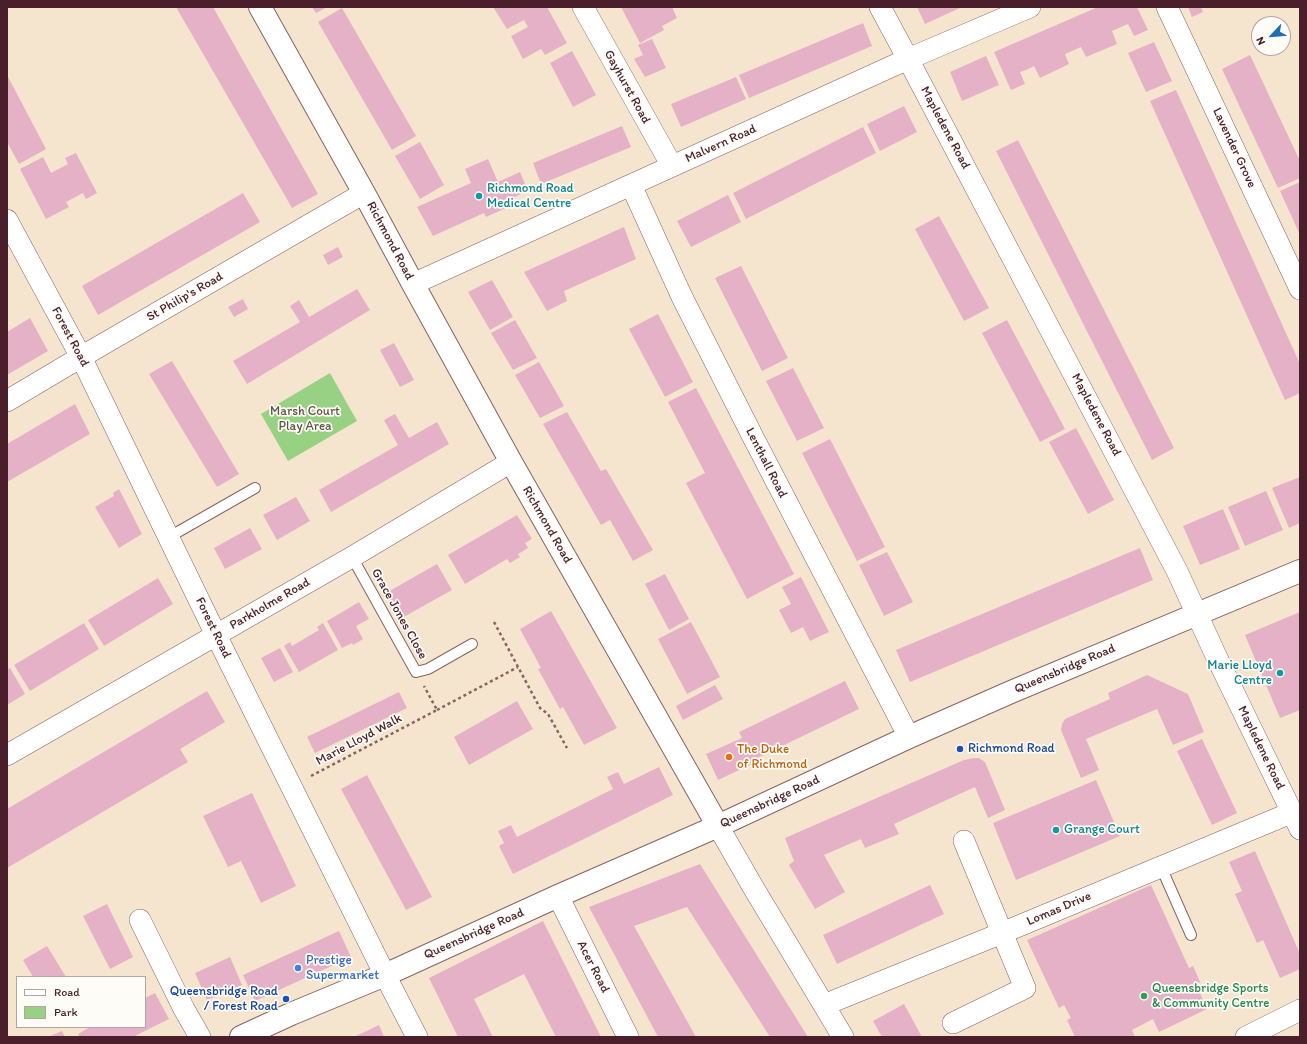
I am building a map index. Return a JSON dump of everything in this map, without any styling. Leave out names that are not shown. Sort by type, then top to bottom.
[{"type":"main road","name":"Richmond Road","points":[[260,7],[364,193],[511,462],[718,826]]},
{"type":"main road","name":"Queensbridge Road","points":[[241,1037],[291,1014],[385,975],[558,896],[718,826],[909,737],[1041,678],[1300,571]]},
{"type":"street","name":"Gayhurst Road","points":[[582,7],[672,166]]},
{"type":"street","name":"Mapledene Road","points":[[880,7],[1166,550],[1296,821]]},
{"type":"street","name":"Malvern Road","points":[[413,284],[908,59],[1030,7]]},
{"type":"street","name":"Lavender Grove","points":[[1167,7],[1300,289]]},
{"type":"street","name":"Lenthall Road","points":[[631,185],[682,297],[752,437],[909,737]]},
{"type":"street","name":"St Philip's Road","points":[[7,401],[364,193]]},
{"type":"street","name":"Forest Road","points":[[7,220],[81,357],[291,787],[417,1037]]},
{"type":"street","name":"Parkholme Road","points":[[7,755],[352,557],[511,462]]},
{"type":"street","name":"Lomas Drive","points":[[824,1005],[1162,866],[1296,821]]},
{"type":"street","name":"Richmond Road","points":[[718,826],[843,1037]]},
{"type":"street","points":[[953,1023],[1025,988],[964,841]]},
{"type":"street","name":"Acer Road","points":[[558,896],[628,1037]]},
{"type":"street","points":[[140,920],[184,1009],[200,1037]]},
{"type":"street","points":[[1246,1037],[1300,1010]]},
{"type":"lane","points":[[168,537],[255,488]]},
{"type":"lane","name":"Grace Jones Close","points":[[352,557],[416,672],[428,669],[472,644]]},
{"type":"lane","points":[[1162,866],[1191,935]]},
{"type":"path","points":[[494,622],[540,708],[548,714],[567,748]]},
{"type":"path","name":"Marie Lloyd Walk","points":[[291,787],[518,667]]},
{"type":"path","points":[[416,672],[437,710]]},
{"type":"green space","name":"Marsh Court Play Area","points":[[330,373],[357,421],[288,461],[261,414]]},
{"type":"building","points":[[176,7],[213,7],[318,194],[292,208]]},
{"type":"building","points":[[312,7],[327,7],[316,13]]},
{"type":"building","points":[[493,7],[547,7],[567,43],[545,55],[541,49],[523,59],[511,36],[528,27],[524,20],[507,29]]},
{"type":"building","points":[[621,7],[672,7],[677,18],[662,26],[664,30],[640,43]]},
{"type":"building","points":[[917,7],[962,7],[925,24]]},
{"type":"building","points":[[1098,7],[1137,7],[1148,30],[1134,36],[1128,24],[1112,31],[1117,44],[1086,57],[1081,47],[1065,54],[1069,64],[1040,78],[1034,66],[1020,72],[1025,84],[1011,90],[994,52]]},
{"type":"building","points":[[1188,7],[1201,7],[1203,12],[1192,17]]},
{"type":"building","points":[[342,8],[416,136],[392,150],[318,22]]},
{"type":"building","points":[[863,23],[872,46],[749,98],[739,75]]},
{"type":"building","points":[[652,39],[666,68],[645,77],[634,59],[643,55],[638,45]]},
{"type":"building","points":[[1154,42],[1172,81],[1146,92],[1128,53]]},
{"type":"building","points":[[572,51],[596,95],[573,107],[550,63]]},
{"type":"building","points":[[1250,55],[1300,161],[1300,178],[1278,188],[1222,69]]},
{"type":"building","points":[[986,56],[999,85],[962,101],[950,72]]},
{"type":"building","points":[[7,75],[46,149],[19,164],[7,142]]},
{"type":"building","points":[[736,77],[746,99],[681,127],[671,104]]},
{"type":"building","points":[[1176,90],[1300,364],[1300,393],[1285,400],[1150,101]]},
{"type":"building","points":[[904,106],[917,132],[880,151],[867,124]]},
{"type":"building","points":[[622,126],[631,147],[541,184],[533,163]]},
{"type":"building","points":[[863,127],[876,153],[746,219],[733,193]]},
{"type":"building","points":[[1018,140],[1174,448],[1152,460],[996,151]]},
{"type":"building","points":[[420,142],[444,185],[420,199],[395,156]]},
{"type":"building","points":[[76,153],[97,193],[86,199],[83,193],[66,202],[69,207],[46,219],[20,169],[43,157],[51,173],[68,164],[65,158]]},
{"type":"building","name":"Richmond Road Medical Centre","points":[[488,159],[498,182],[520,172],[528,191],[505,201],[508,207],[486,217],[484,213],[433,236],[417,207],[471,183],[465,169]]},
{"type":"building","points":[[1300,182],[1300,235],[1280,191]]},
{"type":"building","points":[[243,193],[260,222],[98,315],[82,286]]},
{"type":"building","points":[[728,195],[741,222],[691,247],[677,221]]},
{"type":"building","points":[[939,216],[989,308],[964,321],[915,229]]},
{"type":"building","points":[[624,227],[636,259],[564,291],[567,301],[547,311],[524,272]]},
{"type":"building","points":[[338,247],[343,257],[328,265],[323,255]]},
{"type":"building","points":[[741,266],[788,358],[762,371],[715,278]]},
{"type":"building","points":[[492,280],[513,317],[490,330],[468,292]]},
{"type":"building","points":[[357,289],[370,310],[247,384],[233,361],[300,322],[290,306],[299,300],[309,317]]},
{"type":"building","points":[[243,299],[248,309],[234,317],[228,307]]},
{"type":"building","points":[[658,314],[693,382],[665,397],[629,329]]},
{"type":"building","points":[[30,318],[48,351],[7,375],[7,332]]},
{"type":"building","points":[[515,320],[537,358],[513,370],[491,333]]},
{"type":"building","points":[[1007,320],[1065,429],[1040,442],[982,333]]},
{"type":"building","points":[[394,343],[414,380],[400,387],[380,350]]},
{"type":"building","points":[[172,361],[239,474],[217,487],[149,374]]},
{"type":"building","points":[[539,362],[564,406],[540,418],[515,375]]},
{"type":"building","points":[[793,368],[824,428],[797,441],[766,381]]},
{"type":"building","points":[[696,388],[794,574],[747,599],[686,483],[705,473],[668,402]]},
{"type":"building","points":[[75,404],[90,434],[7,482],[7,444]]},
{"type":"building","points":[[567,412],[601,471],[606,469],[653,550],[633,561],[610,520],[601,525],[543,424]]},
{"type":"building","points":[[395,414],[409,438],[437,422],[449,444],[331,512],[319,490],[398,445],[384,420]]},
{"type":"building","points":[[1076,428],[1114,500],[1088,514],[1049,442]]},
{"type":"building","points":[[830,439],[885,547],[857,561],[802,453]]},
{"type":"building","points":[[1300,477],[1300,523],[1289,528],[1272,488]]},
{"type":"building","points":[[119,489],[142,534],[119,548],[95,507],[114,496],[113,493]]},
{"type":"building","points":[[1266,491],[1283,530],[1245,546],[1228,507]]},
{"type":"building","points":[[296,497],[310,521],[277,540],[263,515]]},
{"type":"building","points":[[1223,509],[1240,549],[1200,565],[1183,526]]},
{"type":"building","points":[[517,515],[532,539],[525,543],[528,548],[518,554],[520,557],[510,563],[507,559],[465,584],[448,555]]},
{"type":"building","points":[[250,528],[262,549],[225,569],[214,548]]},
{"type":"building","points":[[1140,548],[1153,580],[910,682],[896,650]]},
{"type":"building","points":[[887,552],[913,602],[884,616],[859,565]]},
{"type":"building","points":[[437,564],[452,590],[400,619],[386,593]]},
{"type":"building","points":[[665,574],[689,619],[669,630],[645,584]]},
{"type":"building","points":[[801,577],[829,632],[810,641],[803,627],[791,633],[779,610],[791,604],[782,587]]},
{"type":"building","points":[[158,578],[173,604],[104,646],[88,620]]},
{"type":"building","points":[[359,602],[369,619],[356,626],[363,639],[353,645],[352,643],[342,648],[327,621]]},
{"type":"building","points":[[551,611],[617,728],[584,745],[563,707],[560,709],[538,669],[541,668],[520,629]]},
{"type":"building","name":"Marie Lloyd Centre","points":[[1300,612],[1300,710],[1280,718],[1245,635]]},
{"type":"building","points":[[691,622],[720,677],[687,694],[658,639]]},
{"type":"building","points":[[84,623],[99,649],[30,691],[14,665]]},
{"type":"building","points":[[323,623],[338,650],[299,672],[284,646],[290,642],[292,646],[319,630],[317,627]]},
{"type":"building","points":[[280,648],[293,672],[274,682],[261,658]]},
{"type":"building","points":[[10,668],[25,694],[7,705],[7,670]]},
{"type":"building","points":[[1147,675],[1188,694],[1204,732],[1173,745],[1157,709],[1086,739],[1099,770],[1081,778],[1061,730],[1065,719],[1110,699],[1108,693]]},
{"type":"building","points":[[845,681],[859,709],[753,760],[754,763],[718,780],[706,754],[742,738],[739,732]]},
{"type":"building","points":[[715,685],[723,699],[683,720],[676,706]]},
{"type":"building","points":[[207,691],[225,722],[180,749],[188,762],[7,868],[7,809]]},
{"type":"building","points":[[399,692],[407,708],[315,753],[307,737]]},
{"type":"building","points":[[517,701],[533,729],[469,765],[454,737]]},
{"type":"building","points":[[1202,739],[1237,813],[1212,825],[1177,751]]},
{"type":"building","points":[[979,758],[985,762],[1005,810],[988,818],[975,787],[894,824],[899,834],[865,848],[861,839],[824,855],[845,892],[815,909],[789,865],[794,861],[785,838],[964,760]]},
{"type":"building","points":[[659,767],[673,795],[513,874],[499,846],[504,843],[498,831],[511,825],[517,837],[613,789],[607,777],[618,772],[624,784]]},
{"type":"building","points":[[367,775],[432,897],[406,910],[341,789]]},
{"type":"building","name":"Grange Court","points":[[1096,780],[1120,836],[1016,880],[993,823]]},
{"type":"building","points":[[252,793],[296,886],[261,903],[241,861],[228,867],[203,816]]},
{"type":"building","points":[[1255,851],[1300,954],[1300,969],[1280,978],[1263,940],[1257,943],[1235,894],[1242,891],[1229,862]]},
{"type":"building","points":[[700,864],[808,1037],[770,1037],[687,907],[634,926],[696,1037],[658,1037],[589,907]]},
{"type":"building","points":[[930,885],[944,914],[837,964],[823,935]]},
{"type":"building","points":[[1151,885],[1189,968],[1193,966],[1200,982],[1196,984],[1207,1009],[1159,1032],[1153,1019],[1132,1030],[1135,1037],[1075,1037],[1067,1020],[1071,1018],[1064,1005],[1059,1008],[1027,940]]},
{"type":"building","points":[[107,904],[133,957],[110,969],[83,916]]},
{"type":"building","points":[[543,921],[601,1037],[556,1037],[524,974],[474,999],[493,1037],[458,1037],[429,978]]},
{"type":"building","points":[[339,931],[351,957],[255,1001],[243,975]]},
{"type":"building","points":[[47,946],[65,976],[32,976],[23,960]]},
{"type":"building","points":[[230,957],[242,985],[207,1000],[195,973]]},
{"type":"building","points":[[155,993],[169,1019],[133,1037],[80,1037],[78,1034],[88,1028],[146,1028],[146,998]]},
{"type":"building","points":[[904,1004],[922,1037],[882,1037],[873,1021]]},
{"type":"building","points":[[379,1025],[384,1037],[354,1037]]},
{"type":"building","points":[[62,1031],[65,1037],[48,1037]]},
{"type":"place","name":"Richmond Road Medical Centre","points":[[479,196]]},
{"type":"place","name":"Marie Lloyd Centre","points":[[1280,673]]},
{"type":"place","name":"Richmond Road","points":[[960,749]]},
{"type":"place","name":"The Duke of Richmond","points":[[729,757]]},
{"type":"place","name":"Grange Court","points":[[1056,830]]},
{"type":"place","name":"Prestige Supermarket","points":[[298,968]]},
{"type":"place","name":"Queensbridge Sports & Community Centre","points":[[1144,996]]},
{"type":"place","name":"Queensbridge Road / Forest Road","points":[[286,999]]}]
